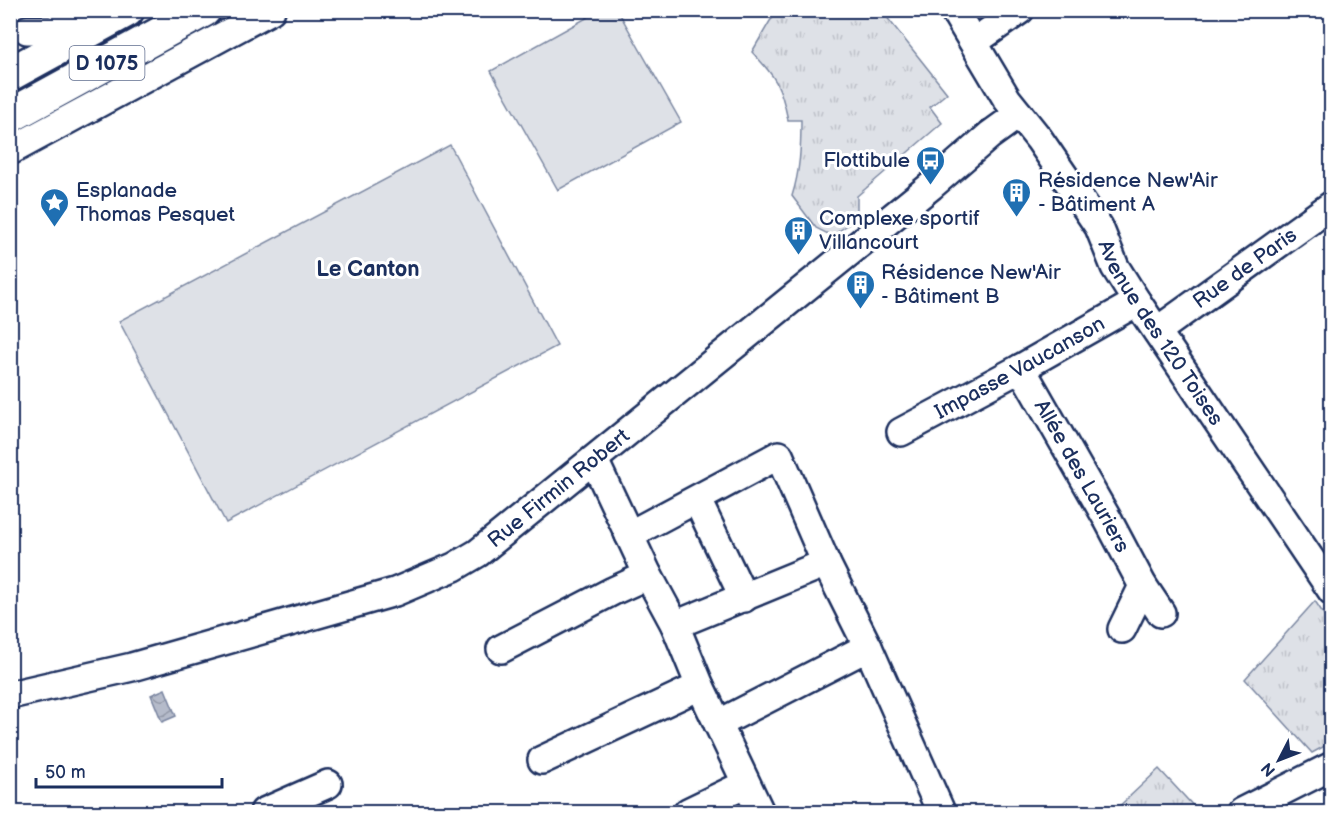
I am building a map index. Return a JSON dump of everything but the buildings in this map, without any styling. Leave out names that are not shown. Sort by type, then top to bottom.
[{"type":"main road","name":"D 1075","points":[[10,116],[204,10]]},
{"type":"main road","name":"D 1075","points":[[10,74],[117,16]]},
{"type":"street","points":[[19,34],[62,10]]},
{"type":"street","points":[[10,151],[272,10]]},
{"type":"street","name":"Avenue des 120 Toises","points":[[947,10],[974,42]]},
{"type":"street","name":"Avenue des 120 Toises","points":[[954,10],[1007,99],[1039,139],[1099,227],[1115,267],[1137,302],[1332,591]]},
{"type":"street","points":[[974,42],[1020,10]]},
{"type":"street","points":[[19,34],[53,30],[74,18],[117,16]]},
{"type":"street","name":"Rue Firmin Robert","points":[[10,695],[132,667],[395,592],[454,567],[477,553],[594,460],[1018,114]]},
{"type":"street","name":"Rue de Paris","points":[[1157,331],[1332,205]]},
{"type":"street","name":"Impasse Vaucanson","points":[[902,432],[1137,302]]},
{"type":"street","name":"Allée des Lauriers","points":[[1021,368],[1161,614]]},
{"type":"street","points":[[629,535],[780,454],[826,563],[868,647],[941,813]]},
{"type":"street","points":[[594,460],[648,575],[675,626],[700,686],[760,813]]},
{"type":"street","points":[[697,500],[744,598]]},
{"type":"street","points":[[675,626],[826,563]]},
{"type":"street","points":[[501,649],[648,575]]},
{"type":"street","points":[[1122,629],[1143,586]]},
{"type":"street","points":[[718,724],[868,647]]},
{"type":"street","points":[[542,760],[700,686]]},
{"type":"street","points":[[1241,813],[1332,766]]},
{"type":"street","points":[[264,813],[328,784]]},
{"type":"street","points":[[688,813],[746,784]]},
{"type":"green space","points":[[780,10],[882,11],[947,93],[930,107],[942,123],[857,196],[857,218],[832,236],[816,228],[792,196],[800,159],[801,120],[788,120],[776,83],[767,68],[752,52],[770,21]]},
{"type":"green space","points":[[599,11],[618,11],[681,122],[558,190],[491,71]]},
{"type":"green space","points":[[450,145],[557,346],[226,523],[119,321]]},
{"type":"green space","points":[[1315,601],[1331,625],[1332,742],[1312,753],[1245,679]]},
{"type":"green space","points":[[1159,769],[1198,811],[1113,812]]},
{"type":"water","points":[[165,689],[176,716],[162,722],[151,695]]},
{"type":"place","name":"Flottibule","points":[[931,186]]},
{"type":"place","name":"Résidence New'Air - Bâtiment A","points":[[1017,218]]},
{"type":"place","name":"Esplanade Thomas Pesquet","points":[[55,228]]},
{"type":"place","name":"Complexe sportif Villancourt","points":[[798,256]]},
{"type":"place","name":"Résidence New'Air - Bâtiment B","points":[[860,310]]},
{"type":"district","name":"Le Canton","points":[[368,268]]}]
